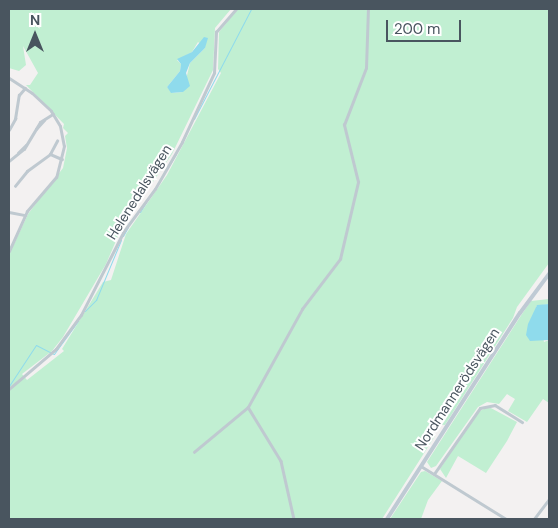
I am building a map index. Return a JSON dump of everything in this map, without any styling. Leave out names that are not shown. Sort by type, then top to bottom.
[{"type":"main road","name":"Nordmannerödsvägen","points":[[387,519],[529,299],[549,274]]},
{"type":"street","name":"Helenedalsvägen","points":[[9,389],[51,353],[81,315],[124,231],[178,148],[214,73],[216,32],[236,9]]},
{"type":"street","points":[[194,452],[248,406],[302,309],[336,265],[342,250],[358,182],[344,125],[366,68],[368,9]]},
{"type":"street","points":[[9,78],[25,88],[53,114],[62,134],[62,159],[56,177],[25,215],[9,251]]},
{"type":"street","points":[[9,130],[14,125],[18,100],[25,88]]},
{"type":"street","points":[[9,161],[26,145],[45,119],[53,114]]},
{"type":"street","points":[[15,186],[33,166],[50,154],[56,141]]},
{"type":"street","points":[[50,154],[62,159]]},
{"type":"street","points":[[9,212],[25,215]]},
{"type":"street","points":[[434,474],[480,408],[494,405],[522,422]]},
{"type":"street","points":[[248,406],[281,461],[294,519]]},
{"type":"street","points":[[421,466],[504,519]]},
{"type":"street","points":[[534,519],[549,499]]},
{"type":"green space","points":[[9,9],[231,9],[215,28],[213,70],[172,154],[122,227],[106,264],[63,337],[52,351],[22,374],[27,380],[64,351],[62,349],[103,282],[111,280],[126,234],[167,175],[221,73],[218,69],[219,32],[238,9],[549,9],[549,263],[517,307],[513,318],[445,425],[434,424],[427,432],[435,436],[382,519],[9,519],[9,255],[28,214],[63,168],[67,148],[65,136],[68,133],[63,128],[64,124],[26,85],[30,85],[38,73],[23,46],[26,65],[19,71],[9,68]],"holes":[[[198,42],[205,48],[190,63],[183,92],[172,93],[167,87],[180,71],[181,64],[177,60],[192,52]]]},
{"type":"green space","points":[[549,299],[549,304],[536,306],[544,342],[549,340],[549,403],[543,399],[527,422],[508,411],[515,399],[507,394],[499,404],[487,402],[478,407],[436,466],[431,468],[427,462],[531,301]]},
{"type":"green space","points":[[489,407],[517,422],[507,441],[486,473],[458,456],[446,478],[440,469],[477,412]]},
{"type":"green space","points":[[425,471],[442,481],[428,500],[421,519],[390,519],[421,472]]},
{"type":"water","points":[[204,37],[208,38],[205,48],[190,63],[186,73],[190,86],[183,92],[171,93],[167,87],[180,71],[181,64],[177,59],[192,52]]},
{"type":"water","points":[[549,304],[549,340],[530,341],[526,335],[528,324],[537,305]]},
{"type":"waterway","points":[[194,119],[251,9]]},
{"type":"waterway","points":[[140,212],[176,154]]},
{"type":"waterway","points":[[123,236],[128,227]]},
{"type":"waterway","points":[[85,311],[96,300],[121,240]]},
{"type":"waterway","points":[[9,386],[36,345],[54,354],[78,321]]}]
